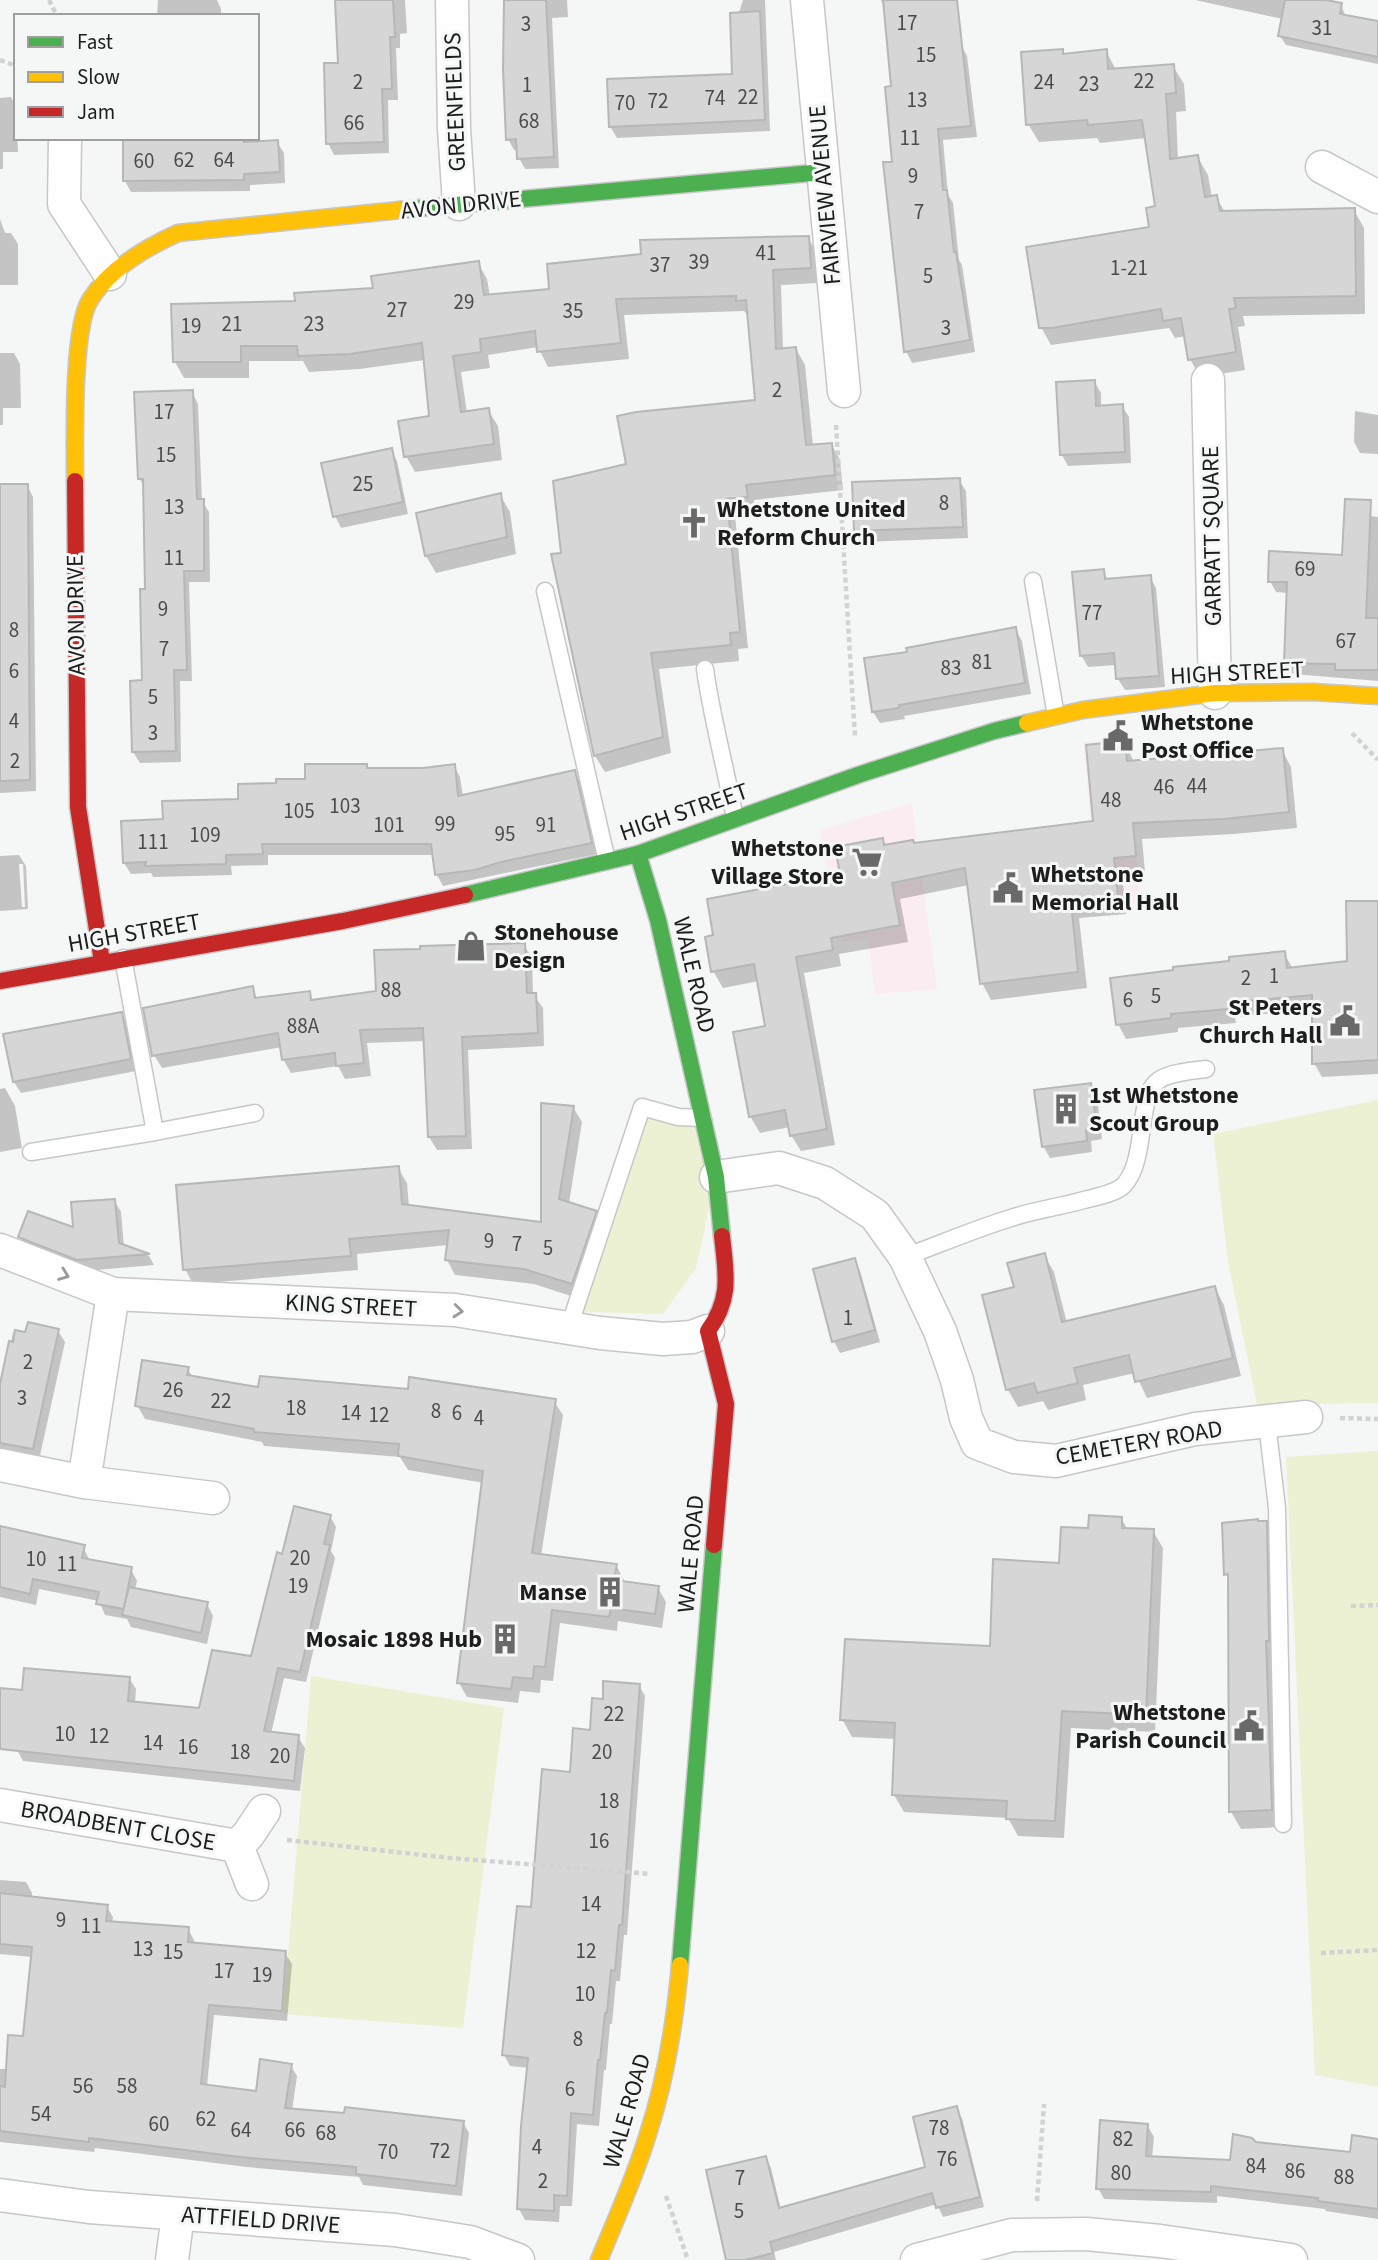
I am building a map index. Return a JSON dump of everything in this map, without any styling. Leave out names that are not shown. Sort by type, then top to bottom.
[{"type":"street","name":"GREENFIELDS","points":[[453,0],[454,129],[459,204]]},
{"type":"street","name":"FAIRVIEW AVENUE","points":[[807,0],[844,391]]},
{"type":"street","points":[[65,140],[64,204],[110,274]]},
{"type":"street","points":[[1322,167],[1378,197]]},
{"type":"street","name":"AVON DRIVE","points":[[102,962],[78,807],[75,456],[79,334],[88,302],[110,274],[158,242],[178,233],[376,215],[459,204],[823,172]]},
{"type":"street","name":"GARRATT SQUARE","points":[[1208,380],[1215,692]]},
{"type":"street","name":"HIGH STREET","points":[[0,981],[343,921],[638,854],[858,775],[994,731],[1083,710],[1215,692],[1313,692],[1378,696]]},
{"type":"street","name":"WALE ROAD","points":[[599,2260],[636,2170],[653,2119],[666,2067],[678,1987],[726,1404],[708,1331],[720,1315],[726,1295],[716,1177],[658,920],[638,854]]},
{"type":"street","name":"CEMETERY ROAD","points":[[716,1177],[779,1168],[825,1182],[875,1215],[905,1257],[940,1331],[977,1443],[1014,1457],[1056,1461],[1195,1429],[1306,1417]]},
{"type":"street","name":"KING STREET","points":[[0,1250],[113,1294],[455,1310],[663,1339],[692,1337],[708,1331]]},
{"type":"street","points":[[84,1482],[113,1294]]},
{"type":"street","points":[[0,1465],[84,1482],[213,1498]]},
{"type":"street","name":"BROADBENT CLOSE","points":[[0,1805],[249,1831],[251,1884]]},
{"type":"street","name":"ATTFIELD DRIVE","points":[[0,2195],[89,2207],[395,2230],[470,2242],[518,2260]]},
{"type":"street","points":[[172,2260],[178,2214]]},
{"type":"street","points":[[917,2260],[1012,2235],[1035,2234],[1086,2234],[1160,2241],[1291,2260]]},
{"type":"lane","points":[[1033,581],[1056,716]]},
{"type":"lane","points":[[545,591],[607,861]]},
{"type":"lane","points":[[705,669],[710,709],[735,818]]},
{"type":"lane","points":[[123,958],[155,1132]]},
{"type":"lane","points":[[905,1257],[1012,1217],[1113,1191],[1124,1185],[1135,1164],[1143,1136],[1147,1095],[1158,1080],[1206,1069]]},
{"type":"lane","points":[[569,1328],[642,1107],[678,1117],[703,1118]]},
{"type":"lane","points":[[31,1152],[255,1113]]},
{"type":"lane","points":[[1267,1423],[1277,1508],[1283,1824]]},
{"type":"path","points":[[844,391],[835,408],[858,775]]},
{"type":"path","points":[[1350,1606],[1378,1605]]},
{"type":"path","points":[[249,1831],[450,1858],[688,1877]]},
{"type":"path","points":[[1321,1954],[1378,1950]]},
{"type":"path","points":[[1035,2234],[1044,2104]]},
{"type":"path","points":[[636,2170],[662,2183],[688,2260]]},
{"type":"shaded area","points":[[1127,740],[1140,902],[1099,906],[1083,742]]},
{"type":"shaded area","points":[[912,803],[937,989],[875,994],[868,938],[842,942],[820,830]]},
{"type":"green space","points":[[1378,1100],[1378,1403],[1257,1405],[1228,1262],[1213,1134]]},
{"type":"green space","points":[[642,1107],[703,1118],[716,1177],[696,1268],[663,1314],[587,1312],[569,1327]]},
{"type":"green space","points":[[1378,1451],[1378,2087],[1315,2075],[1286,1457]]},
{"type":"green space","points":[[311,1676],[504,1708],[463,2028],[283,2014]]},
{"type":"building","points":[[335,0],[393,0],[395,37],[390,37],[392,89],[382,89],[384,142],[326,144],[324,63],[338,63]]},
{"type":"building","points":[[504,0],[546,0],[554,157],[517,159],[516,139],[506,140]]},
{"type":"building","points":[[883,0],[957,0],[971,126],[938,129],[943,190],[947,190],[954,252],[970,340],[904,352],[883,162],[892,162],[885,87],[891,86]]},
{"type":"building","points":[[1285,0],[1326,0],[1342,3],[1340,14],[1378,21],[1378,57],[1278,36]]},
{"type":"building","points":[[760,11],[765,120],[609,127],[607,79],[732,74],[730,13]]},
{"type":"building","points":[[1063,49],[1063,54],[1107,49],[1108,69],[1174,64],[1176,93],[1166,94],[1170,159],[1198,155],[1205,197],[1217,195],[1220,211],[1355,208],[1356,296],[1234,298],[1236,308],[1229,309],[1236,352],[1188,360],[1181,318],[1163,321],[1161,309],[1039,328],[1026,247],[1149,227],[1146,208],[1155,206],[1142,120],[1088,125],[1087,120],[1026,125],[1021,52]]},
{"type":"building","points":[[123,140],[278,140],[280,172],[244,174],[244,180],[123,181]]},
{"type":"building","points":[[809,236],[811,268],[773,270],[776,349],[796,347],[806,445],[832,443],[835,475],[746,485],[748,497],[727,499],[740,632],[730,633],[731,645],[651,653],[663,737],[594,756],[551,554],[561,553],[553,481],[626,464],[617,416],[755,400],[746,300],[736,301],[736,296],[616,299],[621,343],[537,352],[535,331],[480,339],[481,352],[453,356],[461,412],[489,408],[494,444],[404,457],[398,421],[429,416],[422,343],[350,354],[298,356],[297,346],[241,346],[241,362],[173,362],[171,304],[295,301],[294,293],[373,288],[371,276],[479,261],[484,295],[549,289],[547,264],[641,254],[640,240]]},
{"type":"building","points":[[1095,380],[1096,406],[1123,404],[1125,452],[1060,455],[1056,382]]},
{"type":"building","points":[[193,390],[197,499],[204,499],[204,571],[184,571],[187,670],[174,670],[176,751],[132,752],[130,681],[142,680],[140,589],[145,589],[143,479],[138,479],[134,392]]},
{"type":"building","points":[[392,448],[403,502],[333,517],[321,463]]},
{"type":"building","points":[[960,478],[963,527],[854,531],[852,482]]},
{"type":"building","points":[[0,484],[28,484],[30,780],[0,781]]},
{"type":"building","points":[[501,493],[507,537],[425,556],[416,513]]},
{"type":"building","points":[[1345,499],[1371,500],[1366,618],[1378,618],[1378,670],[1335,670],[1335,664],[1284,663],[1287,582],[1268,582],[1269,551],[1342,555]]},
{"type":"building","points":[[1104,569],[1105,579],[1151,575],[1159,676],[1116,679],[1114,653],[1080,656],[1072,572]]},
{"type":"building","points":[[1016,627],[1025,683],[872,712],[864,658],[907,652],[906,648]]},
{"type":"building","points":[[1125,741],[1127,761],[1283,748],[1289,812],[1224,819],[1133,823],[1136,856],[1114,858],[1118,898],[1071,902],[1078,972],[980,984],[965,868],[892,883],[900,925],[831,938],[833,950],[796,957],[827,1129],[790,1136],[785,1110],[749,1117],[733,1032],[765,1026],[754,964],[711,972],[705,937],[713,935],[707,899],[840,874],[835,847],[883,838],[884,845],[913,840],[914,843],[1093,821],[1086,745]]},
{"type":"building","points":[[305,764],[367,764],[367,768],[423,768],[455,764],[458,796],[575,770],[592,843],[475,870],[435,875],[431,844],[262,844],[263,854],[226,855],[226,864],[145,866],[146,862],[123,863],[121,821],[163,819],[162,801],[238,799],[238,784],[276,783],[276,779],[305,779]]},
{"type":"building","points":[[1346,901],[1378,901],[1378,1060],[1312,1064],[1312,995],[1228,1003],[1229,1009],[1171,1014],[1171,1018],[1116,1025],[1110,978],[1229,961],[1229,957],[1285,951],[1287,968],[1347,961]]},
{"type":"building","points":[[525,943],[527,993],[536,993],[538,1033],[462,1037],[466,1136],[428,1137],[423,1028],[360,1030],[364,1063],[336,1066],[335,1053],[282,1060],[278,1033],[152,1056],[143,1008],[253,986],[255,998],[310,991],[311,1000],[376,991],[374,950]]},
{"type":"building","points":[[122,1012],[131,1059],[13,1082],[3,1034]]},
{"type":"building","name":"1st Whetstone Scout Group","points":[[1091,1083],[1097,1128],[1086,1130],[1087,1141],[1042,1147],[1034,1090]]},
{"type":"building","points":[[541,1103],[574,1106],[559,1199],[597,1211],[572,1284],[524,1269],[445,1260],[449,1230],[349,1239],[351,1256],[183,1270],[176,1185],[399,1166],[402,1204],[541,1222]]},
{"type":"building","points":[[115,1199],[119,1243],[150,1254],[77,1260],[18,1237],[28,1211],[73,1227],[71,1202]]},
{"type":"building","points":[[1045,1253],[1062,1322],[1215,1286],[1233,1358],[1135,1382],[1129,1355],[1074,1368],[1078,1383],[1037,1393],[1034,1383],[1006,1390],[982,1295],[1014,1287],[1007,1263]]},
{"type":"building","points":[[855,1258],[875,1330],[832,1342],[813,1269]]},
{"type":"building","points":[[28,1322],[59,1329],[33,1449],[0,1443],[0,1384],[9,1341],[13,1342],[15,1330],[25,1332]]},
{"type":"building","points":[[142,1360],[189,1367],[187,1375],[258,1387],[260,1376],[408,1389],[409,1377],[556,1399],[532,1553],[617,1564],[614,1580],[659,1586],[655,1614],[611,1608],[609,1617],[552,1610],[545,1667],[534,1666],[533,1679],[513,1677],[511,1689],[457,1683],[483,1471],[398,1456],[399,1444],[254,1432],[254,1429],[135,1406]]},
{"type":"building","points":[[294,1506],[331,1515],[324,1544],[330,1545],[300,1672],[278,1668],[264,1731],[299,1735],[294,1781],[0,1749],[0,1688],[22,1690],[24,1668],[130,1677],[128,1701],[199,1708],[212,1650],[251,1656],[277,1552],[282,1554]]},
{"type":"building","points":[[1089,1515],[1122,1517],[1122,1528],[1154,1529],[1146,1715],[1062,1711],[1055,1821],[1006,1819],[1007,1801],[892,1795],[895,1723],[840,1720],[845,1639],[990,1646],[993,1559],[1059,1563],[1061,1527],[1088,1528]]},
{"type":"building","name":"Whetstone Parish Council","points":[[1258,1519],[1267,1521],[1269,1641],[1266,1641],[1272,1810],[1229,1812],[1228,1574],[1224,1575],[1222,1523]]},
{"type":"building","points":[[0,1526],[85,1545],[82,1558],[132,1567],[124,1609],[96,1604],[99,1592],[33,1579],[30,1594],[0,1587]]},
{"type":"building","points":[[129,1587],[208,1602],[201,1633],[122,1615]]},
{"type":"building","points":[[603,1681],[640,1684],[622,1925],[619,1925],[615,1971],[611,1970],[593,2115],[571,2113],[567,2196],[554,2195],[554,2211],[517,2209],[528,2058],[502,2055],[517,1906],[531,1907],[542,1769],[570,1772],[573,1728],[590,1730],[592,1698],[603,1699]]},
{"type":"building","points":[[0,1893],[108,1905],[106,1921],[189,1927],[188,1942],[286,1951],[282,2011],[209,2005],[201,2084],[256,2091],[260,2059],[292,2064],[285,2108],[344,2113],[345,2107],[464,2121],[456,2186],[356,2174],[356,2167],[0,2131],[0,2086],[5,2087],[8,2035],[23,2036],[32,1947],[0,1944]]},
{"type":"building","points":[[957,2106],[980,2197],[936,2208],[932,2193],[770,2242],[773,2253],[745,2260],[726,2260],[706,2170],[766,2156],[779,2208],[925,2167],[913,2117]]},
{"type":"building","points":[[1100,2120],[1148,2124],[1146,2156],[1230,2160],[1233,2134],[1252,2138],[1256,2142],[1350,2152],[1352,2135],[1378,2139],[1378,2209],[1318,2201],[1318,2198],[1211,2186],[1211,2192],[1096,2189]]},
{"type":"traffic: fast","points":[[400,210],[823,172]]},
{"type":"traffic: fast","points":[[465,895],[638,854],[858,775],[1027,723]]},
{"type":"traffic: fast","points":[[638,854],[658,920],[716,1177],[722,1236]]},
{"type":"traffic: fast","points":[[680,1965],[714,1545]]},
{"type":"traffic: slow","points":[[75,481],[77,360],[84,314],[98,289],[117,269],[153,245],[178,233],[400,210]]},
{"type":"traffic: slow","points":[[1027,723],[1083,710],[1215,693],[1313,692],[1378,696]]},
{"type":"traffic: slow","points":[[599,2260],[643,2150],[660,2092],[669,2050],[680,1965]]},
{"type":"traffic: jam","points":[[75,481],[78,807],[102,962]]},
{"type":"traffic: jam","points":[[0,981],[343,921],[465,895]]},
{"type":"traffic: jam","points":[[714,1545],[726,1404],[708,1331],[721,1308],[726,1285],[722,1236]]},
{"type":"place","name":"Whetstone United Reform Church","points":[[694,523]]},
{"type":"place","name":"Whetstone Post Office","points":[[1118,736]]},
{"type":"place","name":"Whetstone Village Store","points":[[867,862]]},
{"type":"place","name":"Whetstone Memorial Hall","points":[[1008,888]]},
{"type":"place","name":"Stonehouse Design","points":[[471,946]]},
{"type":"place","name":"St Peters Church Hall","points":[[1345,1021]]},
{"type":"place","name":"1st Whetstone Scout Group","points":[[1066,1109]]},
{"type":"place","name":"Manse","points":[[610,1592]]},
{"type":"place","name":"Mosaic 1898 Hub","points":[[505,1639]]},
{"type":"place","name":"Whetstone Parish Council","points":[[1249,1726]]}]
